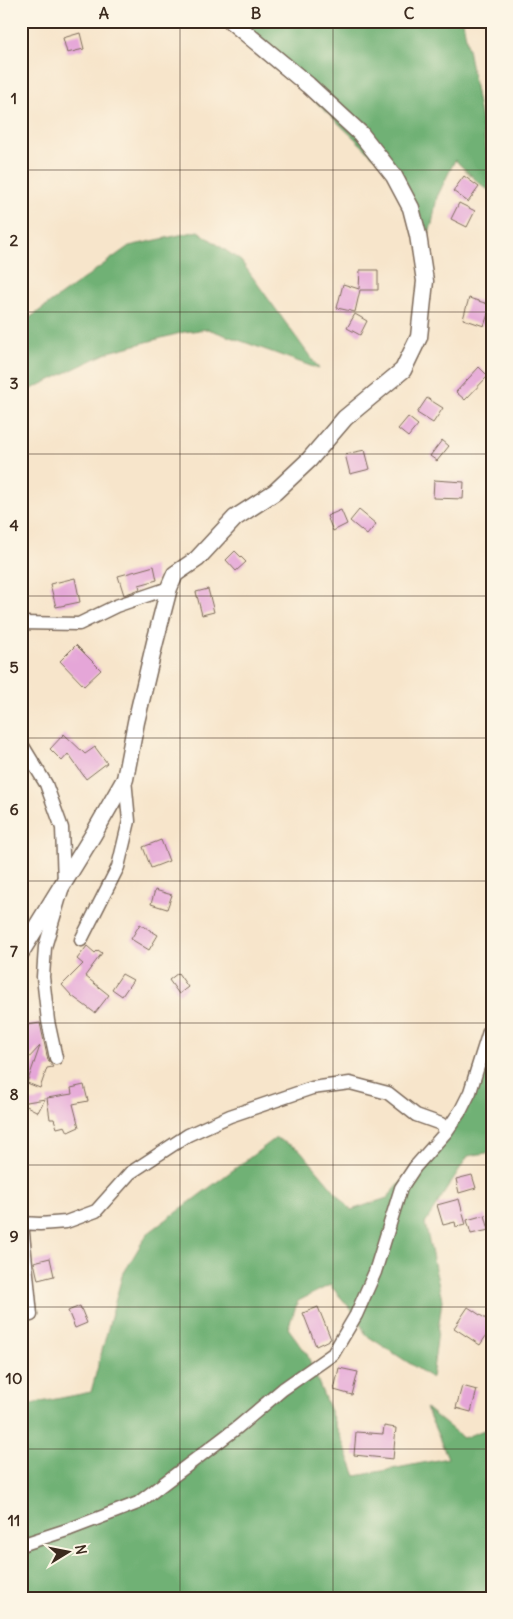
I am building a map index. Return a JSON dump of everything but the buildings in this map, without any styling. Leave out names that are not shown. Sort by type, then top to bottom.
[{"type":"street","points":[[81,940],[118,867],[129,821],[125,779],[136,722],[169,588],[175,574],[197,559],[235,518],[275,492],[308,460],[344,418],[403,370],[419,337],[425,281],[418,235],[411,208],[394,176],[361,134],[308,85],[231,21]]},
{"type":"street","points":[[21,623],[79,624],[116,606],[169,588]]},
{"type":"street","points":[[21,743],[46,784],[62,828],[64,883],[45,947],[43,977],[48,1020],[56,1058]]},
{"type":"street","points":[[21,952],[125,779]]},
{"type":"street","points":[[21,1545],[138,1503],[238,1427],[283,1389],[333,1354],[356,1315],[375,1272],[401,1188],[462,1110],[470,1092],[492,1022]]},
{"type":"street","points":[[31,1315],[22,1223],[66,1222],[96,1211],[130,1173],[188,1135],[230,1116],[312,1088],[350,1083],[388,1093],[416,1116],[441,1124],[446,1132]]},
{"type":"green space","points":[[231,21],[463,21],[492,181],[492,193],[455,160],[437,197],[432,224],[421,254],[394,176]]},
{"type":"green space","points":[[198,231],[241,261],[319,369],[208,329],[184,332],[109,352],[21,394],[21,324],[129,246]]},
{"type":"green space","points":[[492,1022],[492,1152],[468,1156],[425,1223],[442,1300],[432,1378],[366,1335],[356,1315],[330,1285],[298,1301],[288,1328],[307,1354],[356,1476],[448,1458],[426,1408],[463,1438],[492,1427],[492,1598],[21,1598],[21,1406],[91,1392],[122,1276],[147,1234],[276,1138],[300,1150],[351,1210],[387,1198],[446,1132],[461,1110]]}]
